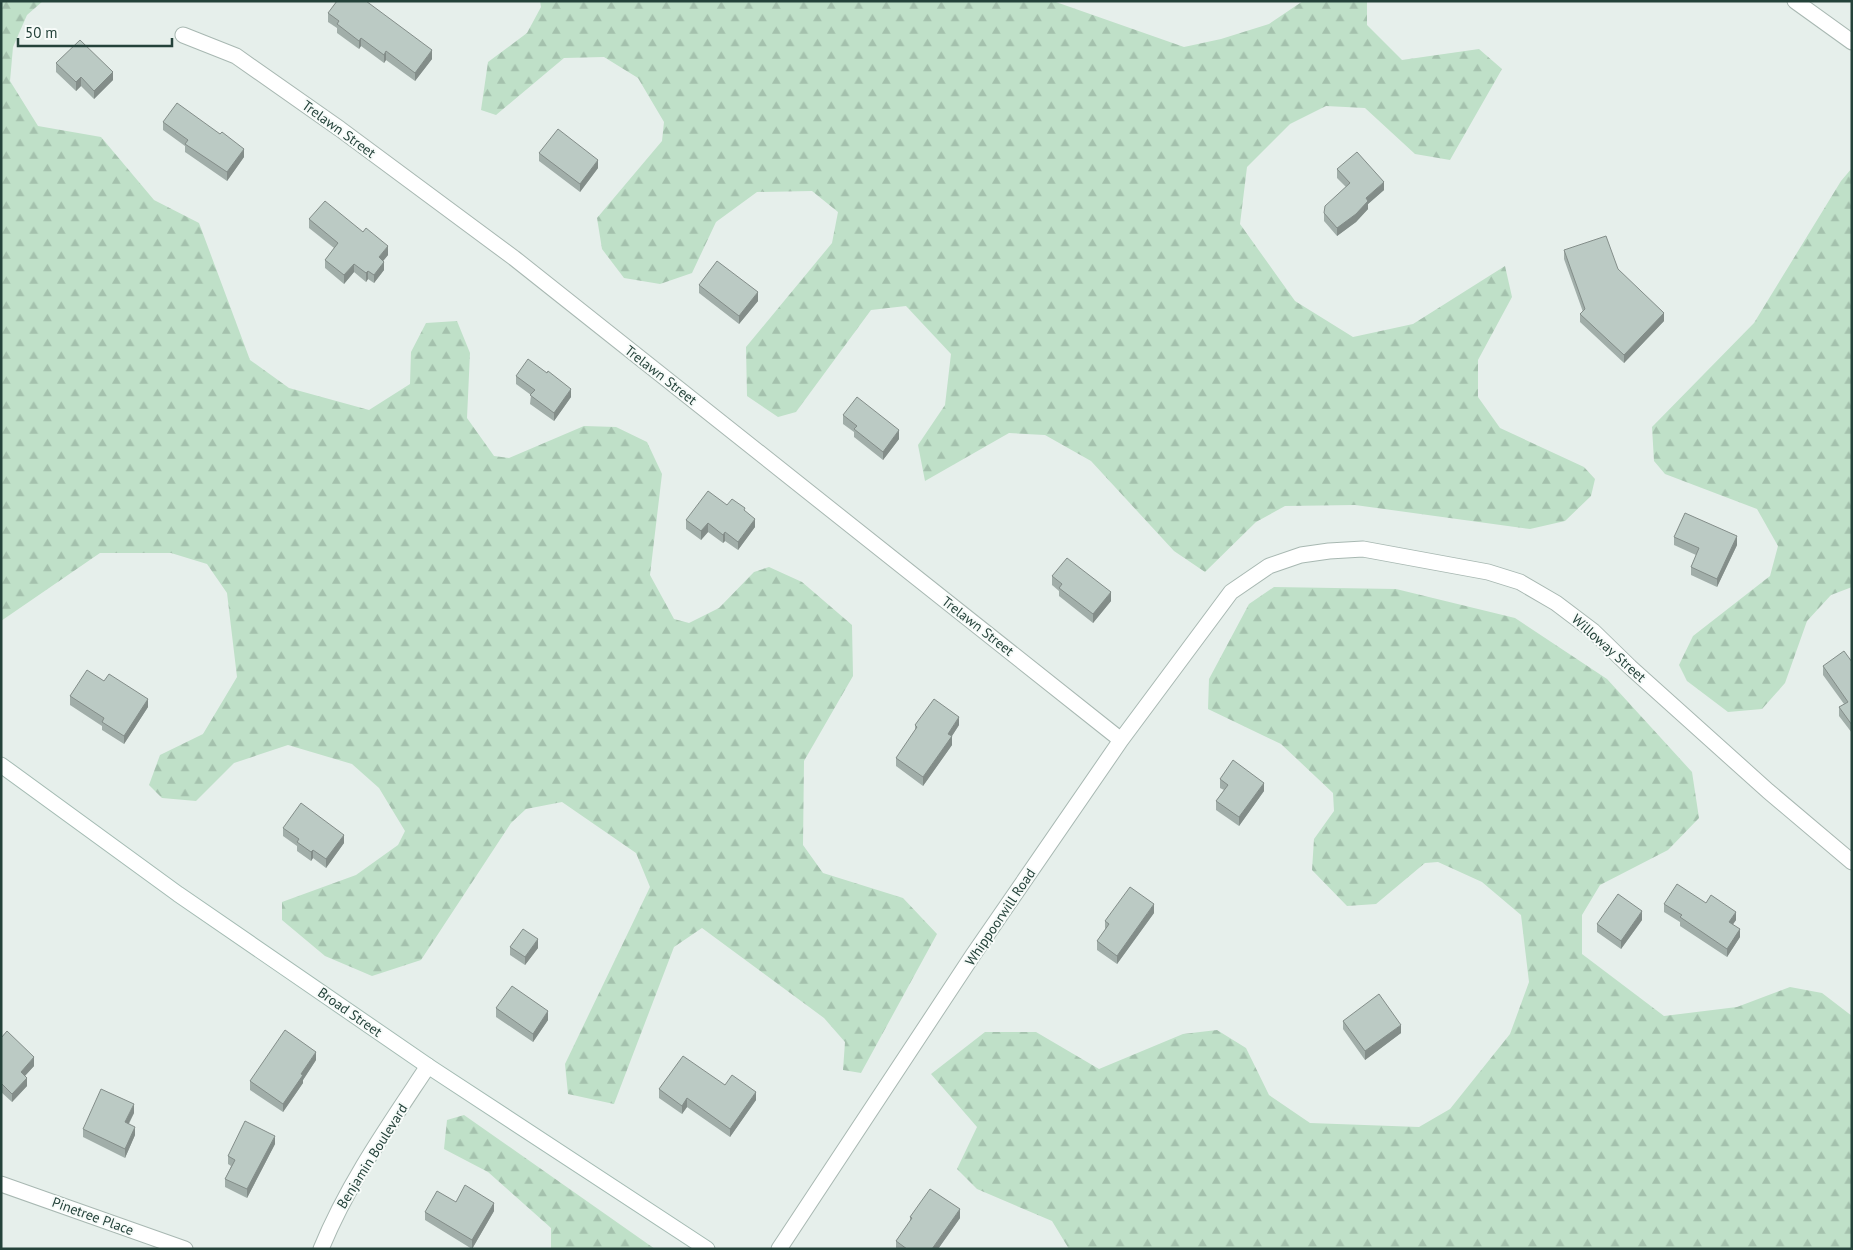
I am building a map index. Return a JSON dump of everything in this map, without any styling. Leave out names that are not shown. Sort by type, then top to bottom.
[{"type":"street","points":[[1795,1],[1852,42]]},
{"type":"street","name":"Trelawn Street","points":[[183,36],[236,56],[340,129],[514,258],[1121,740]]},
{"type":"street","name":"Willoway Street","points":[[1231,592],[1269,566],[1301,555],[1355,550],[1488,572],[1520,582],[1556,603],[1593,630],[1630,667],[1768,791],[1852,862]]},
{"type":"street","name":"Whippoorwill Road","points":[[779,1249],[974,954],[1121,740],[1231,592]]},
{"type":"street","name":"Broad Street","points":[[1,764],[178,894],[428,1066],[707,1249]]},
{"type":"street","name":"Benjamin Boulevard","points":[[321,1249],[334,1217],[364,1163],[428,1066]]},
{"type":"street","name":"Pinetree Place","points":[[1,1184],[185,1249]]},
{"type":"green space","points":[[1,1],[43,1],[27,15],[13,47],[10,81],[38,126],[101,137],[154,200],[199,223],[250,360],[289,388],[369,410],[410,384],[411,352],[426,323],[457,321],[470,353],[467,418],[494,456],[509,458],[584,426],[616,427],[647,442],[662,474],[650,575],[674,619],[689,623],[719,608],[754,572],[769,567],[802,582],[852,625],[853,676],[804,761],[803,845],[823,873],[903,898],[937,934],[861,1073],[843,1070],[845,1042],[824,1018],[702,928],[674,947],[614,1104],[568,1094],[565,1064],[650,887],[636,853],[562,802],[526,809],[511,823],[421,960],[372,976],[325,956],[282,920],[282,902],[356,875],[398,845],[405,831],[379,788],[352,764],[288,745],[234,763],[196,801],[162,798],[149,785],[160,755],[203,734],[237,677],[227,593],[207,564],[171,553],[100,553],[1,621]]},
{"type":"green space","points":[[540,1],[1053,1],[1184,47],[1221,39],[1269,24],[1303,1],[1367,1],[1367,25],[1402,60],[1479,49],[1502,69],[1450,160],[1415,154],[1365,108],[1326,106],[1290,124],[1247,167],[1240,224],[1295,301],[1353,337],[1413,324],[1505,266],[1512,297],[1478,360],[1478,397],[1500,428],[1584,467],[1595,479],[1591,496],[1565,521],[1530,529],[1355,505],[1285,506],[1256,522],[1205,572],[1174,551],[1091,461],[1045,435],[1009,433],[925,481],[918,445],[945,405],[951,354],[906,306],[871,310],[796,412],[778,417],[747,396],[746,347],[832,243],[838,212],[812,191],[757,192],[716,222],[692,273],[660,284],[624,278],[602,249],[597,218],[662,141],[664,122],[638,78],[604,57],[564,58],[496,115],[481,110],[488,62],[527,33],[541,7]]},
{"type":"green space","points":[[1852,168],[1852,587],[1831,595],[1807,621],[1785,683],[1762,709],[1728,712],[1687,681],[1679,665],[1693,636],[1770,576],[1778,546],[1757,509],[1665,474],[1654,461],[1652,427],[1754,323],[1841,181]]},
{"type":"green space","points":[[1274,587],[1396,589],[1515,618],[1607,679],[1692,772],[1699,818],[1668,850],[1600,885],[1582,915],[1582,954],[1664,1016],[1737,1007],[1790,987],[1822,993],[1852,1016],[1852,1249],[1069,1249],[1052,1221],[977,1189],[957,1169],[977,1127],[931,1074],[985,1032],[1036,1032],[1099,1069],[1183,1034],[1217,1030],[1246,1048],[1269,1095],[1310,1123],[1419,1127],[1450,1109],[1510,1034],[1529,982],[1521,915],[1482,882],[1438,862],[1425,863],[1376,904],[1347,906],[1312,870],[1314,839],[1334,811],[1333,793],[1281,744],[1208,709],[1209,679],[1249,604]]},
{"type":"green space","points":[[464,1115],[655,1249],[551,1249],[551,1228],[488,1172],[444,1149],[447,1120]]},
{"type":"building","points":[[337,1],[366,1],[432,50],[415,73],[386,51],[384,55],[361,38],[359,41],[337,24],[339,21],[328,13]]},
{"type":"building","points":[[80,40],[113,72],[94,91],[81,77],[76,82],[56,63]]},
{"type":"building","points":[[177,103],[220,134],[222,132],[244,149],[227,172],[185,144],[188,140],[163,122]]},
{"type":"building","points":[[558,129],[598,160],[580,184],[539,153]]},
{"type":"building","points":[[1357,152],[1384,182],[1366,198],[1368,201],[1356,214],[1337,228],[1324,213],[1325,206],[1350,183],[1337,169]]},
{"type":"building","points":[[325,201],[363,232],[366,228],[388,246],[379,257],[384,262],[374,275],[368,271],[366,273],[354,264],[344,275],[325,260],[338,243],[309,219]]},
{"type":"building","points":[[1606,236],[1618,269],[1664,313],[1624,355],[1580,314],[1585,309],[1564,250]]},
{"type":"building","points":[[717,261],[758,292],[739,316],[699,285]]},
{"type":"building","points":[[528,359],[547,373],[548,371],[571,389],[554,413],[530,395],[535,390],[516,376]]},
{"type":"building","points":[[857,397],[899,430],[883,452],[854,429],[857,426],[843,415]]},
{"type":"building","points":[[708,491],[727,505],[732,499],[745,508],[744,510],[755,519],[738,542],[725,532],[723,535],[708,523],[701,531],[686,520]]},
{"type":"building","points":[[1685,513],[1737,536],[1717,579],[1691,567],[1699,548],[1674,537]]},
{"type":"building","points":[[1067,558],[1111,592],[1093,614],[1059,588],[1062,584],[1052,576]]},
{"type":"building","points":[[1844,651],[1852,662],[1852,725],[1839,707],[1848,702],[1823,666]]},
{"type":"building","points":[[87,670],[104,681],[109,674],[148,699],[124,736],[102,722],[104,718],[70,696]]},
{"type":"building","points":[[934,699],[959,717],[948,734],[952,736],[923,777],[896,758],[917,727],[915,725]]},
{"type":"building","points":[[1233,760],[1264,783],[1239,817],[1216,801],[1228,785],[1220,779]]},
{"type":"building","points":[[301,803],[344,835],[326,859],[313,850],[311,852],[297,842],[299,839],[283,828]]},
{"type":"building","points":[[1677,884],[1706,903],[1711,895],[1736,912],[1729,922],[1740,929],[1727,949],[1680,917],[1682,915],[1664,904]]},
{"type":"building","points":[[1130,887],[1154,904],[1117,956],[1097,941],[1109,924],[1105,921]]},
{"type":"building","points":[[1618,894],[1642,911],[1621,941],[1597,924]]},
{"type":"building","points":[[523,929],[538,939],[525,957],[510,947]]},
{"type":"building","points":[[512,986],[548,1011],[533,1034],[496,1008]]},
{"type":"building","points":[[1379,994],[1401,1025],[1365,1051],[1343,1021]]},
{"type":"building","points":[[285,1030],[316,1052],[283,1104],[250,1081]]},
{"type":"building","points":[[7,1031],[34,1057],[21,1072],[27,1078],[12,1094],[1,1083],[1,1038]]},
{"type":"building","points":[[683,1056],[725,1085],[732,1075],[756,1092],[730,1129],[687,1098],[682,1106],[659,1089]]},
{"type":"building","points":[[101,1089],[134,1104],[125,1122],[135,1127],[125,1149],[83,1129]]},
{"type":"building","points":[[245,1121],[275,1136],[247,1189],[225,1179],[235,1160],[228,1156]]},
{"type":"building","points":[[465,1185],[494,1203],[472,1240],[425,1212],[437,1191],[456,1202]]},
{"type":"building","points":[[930,1189],[960,1209],[932,1249],[907,1249],[896,1241]]}]
